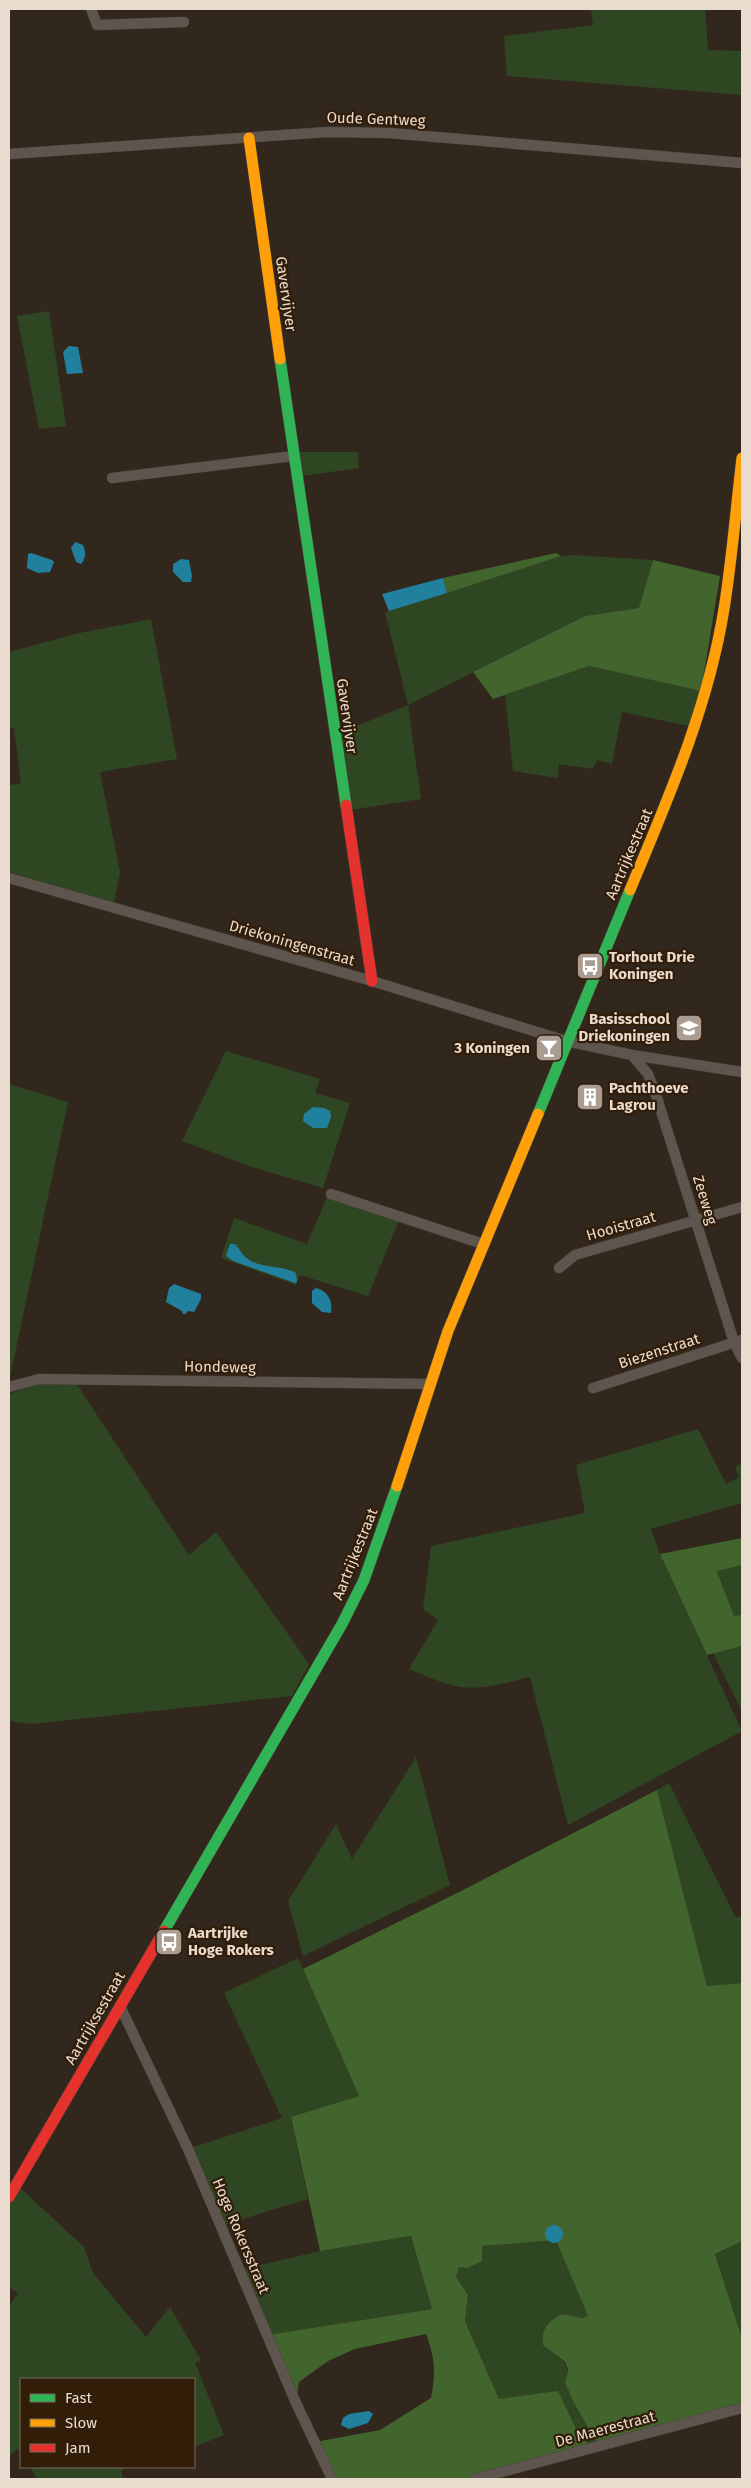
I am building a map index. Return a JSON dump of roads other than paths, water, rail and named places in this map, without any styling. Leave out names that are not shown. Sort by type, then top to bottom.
[{"type":"street","points":[[91,9],[97,25],[184,22]]},
{"type":"street","name":"Oude Gentweg","points":[[9,154],[328,132],[389,133],[742,163]]},
{"type":"street","name":"Gavervijver","points":[[249,138],[372,981]]},
{"type":"street","points":[[112,478],[294,456]]},
{"type":"street","name":"Aartrijkestraat","points":[[208,1855],[342,1624],[364,1580],[386,1521],[448,1331],[566,1041],[684,761],[696,722],[724,610],[742,458]]},
{"type":"street","name":"Driekoningenstraat","points":[[9,878],[372,981],[566,1041],[632,1055],[742,1072]]},
{"type":"street","name":"Zeeweg","points":[[632,1055],[648,1074],[738,1341],[742,1358]]},
{"type":"street","points":[[330,1194],[483,1244]]},
{"type":"street","name":"Hooistraat","points":[[559,1268],[575,1256],[742,1207]]},
{"type":"street","name":"Biezenstraat","points":[[593,1388],[738,1341]]},
{"type":"street","name":"Hondeweg","points":[[9,1387],[39,1379],[431,1384]]},
{"type":"street","name":"Aartrijksestraat","points":[[9,2197],[208,1855]]},
{"type":"street","name":"Hoge Rokersstraat","points":[[120,2006],[188,2149],[296,2403],[332,2479]]},
{"type":"street","name":"De Maerestraat","points":[[475,2479],[742,2408]]},
{"type":"water","points":[[69,346],[78,347],[83,373],[67,374],[63,352]]},
{"type":"water","points":[[75,542],[83,545],[85,550],[85,557],[81,564],[76,562],[71,548]]},
{"type":"water","points":[[31,553],[54,562],[50,572],[38,573],[27,568],[28,554]]},
{"type":"water","points":[[181,559],[189,560],[192,576],[191,582],[183,582],[173,572],[173,564]]},
{"type":"water","points":[[443,578],[447,593],[389,611],[382,594]]},
{"type":"water","points":[[313,1107],[324,1108],[330,1111],[331,1117],[327,1128],[313,1128],[303,1121],[304,1114]]},
{"type":"water","points":[[230,1244],[235,1244],[244,1256],[253,1262],[296,1273],[297,1282],[295,1283],[233,1261],[226,1256]]},
{"type":"water","points":[[174,1284],[201,1294],[201,1299],[194,1312],[188,1311],[183,1314],[182,1311],[166,1302],[169,1288]]},
{"type":"water","points":[[316,1288],[324,1291],[329,1297],[331,1313],[322,1312],[312,1303],[312,1291]]},
{"type":"water","points":[[554,2225],[560,2228],[563,2234],[560,2240],[554,2243],[548,2240],[545,2234],[548,2228]]},
{"type":"water","points":[[369,2411],[373,2414],[368,2423],[349,2429],[341,2425],[343,2418],[349,2414]]},
{"type":"place","name":"Torhout Drie Koningen","points":[[590,966]]},
{"type":"place","name":"Basisschool Driekoningen","points":[[689,1028]]},
{"type":"place","name":"3 Koningen","points":[[549,1048]]},
{"type":"place","name":"Pachthoeve Lagrou","points":[[590,1097]]},
{"type":"place","name":"Aartrijke Hoge Rokers","points":[[169,1942]]}]
